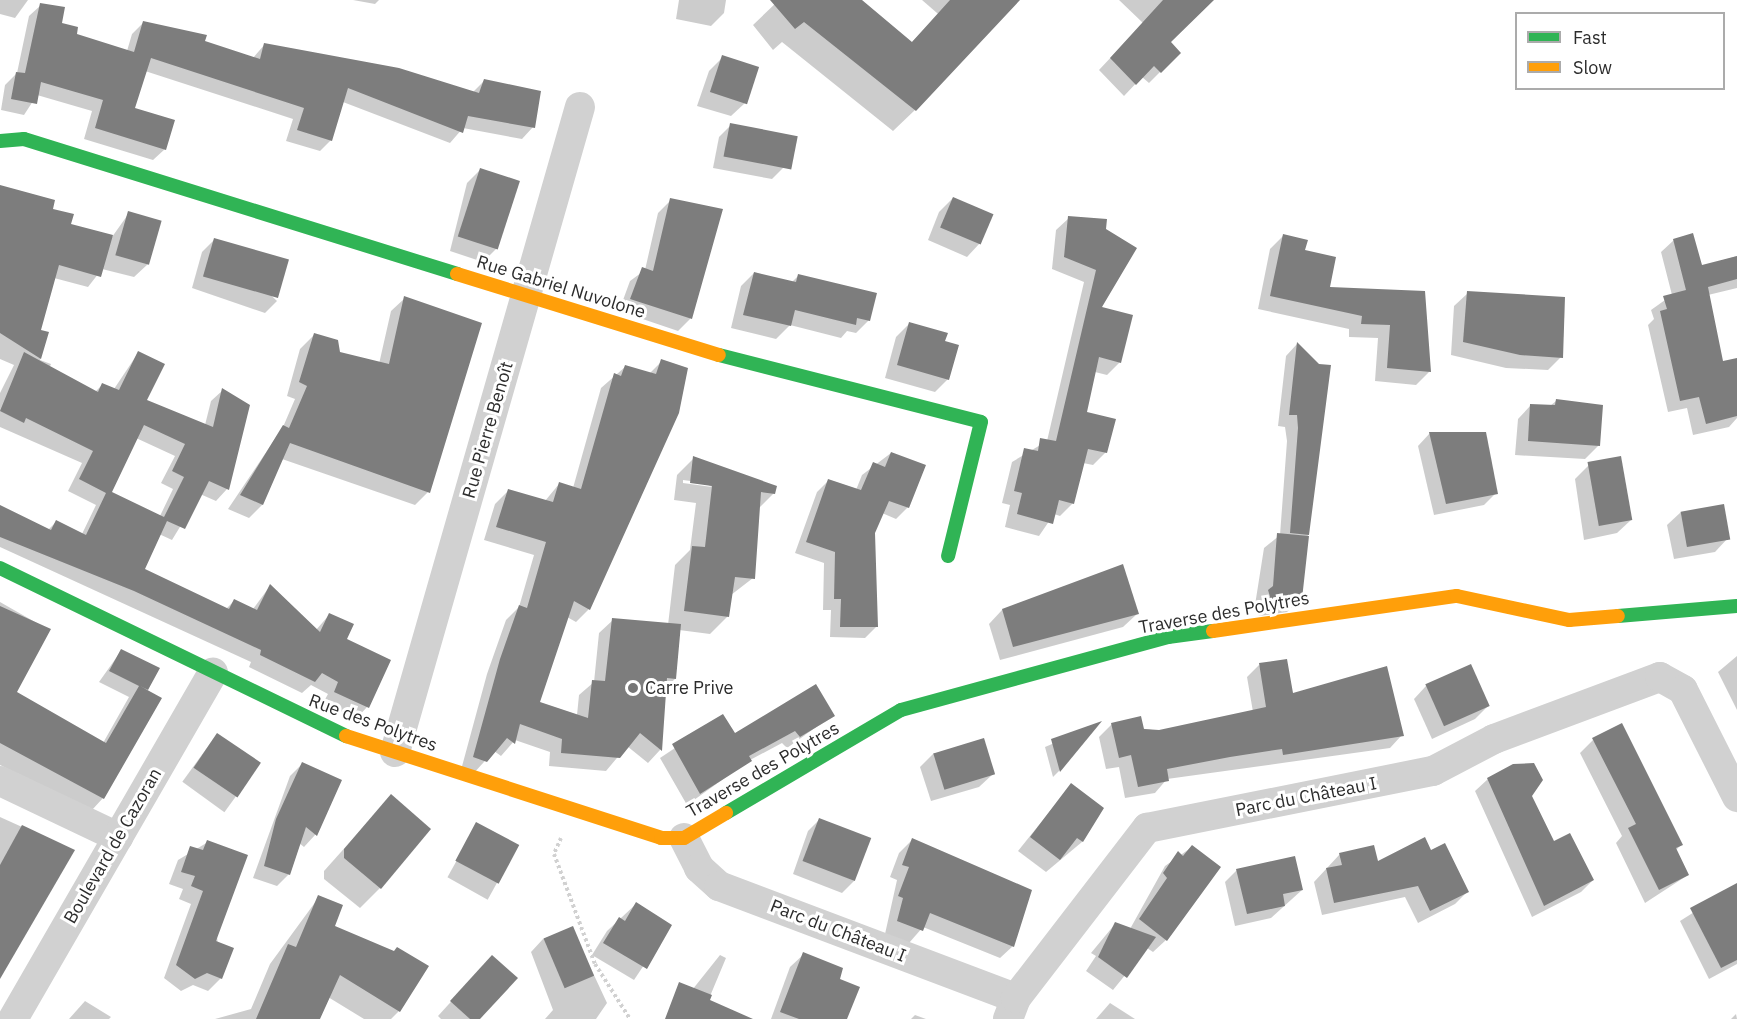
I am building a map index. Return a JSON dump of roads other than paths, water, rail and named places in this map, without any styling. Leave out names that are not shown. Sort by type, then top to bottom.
[{"type":"street","name":"Rue Pierre Benoît","points":[[395,752],[580,107]]},
{"type":"street","name":"Rue Gabriel Nuvolone","points":[[0,141],[24,139],[705,351],[981,422],[948,556]]},
{"type":"street","name":"Rue des Polytres","points":[[0,568],[323,728],[573,813],[660,838],[684,837]]},
{"type":"street","name":"Traverse des Polytres","points":[[684,837],[901,710],[1168,637],[1457,596],[1569,620],[1737,606]]},
{"type":"street","name":"Boulevard de Cazoran","points":[[14,1019],[213,673]]},
{"type":"street","name":"Parc du Château I","points":[[684,837],[699,868],[719,886],[1012,1008],[1147,828],[1433,771],[1494,739],[1660,676],[1683,690],[1737,797]]},
{"type":"street","points":[[0,781],[118,837]]},
{"type":"place","name":"Carre Prive","points":[[633,688]]}]
